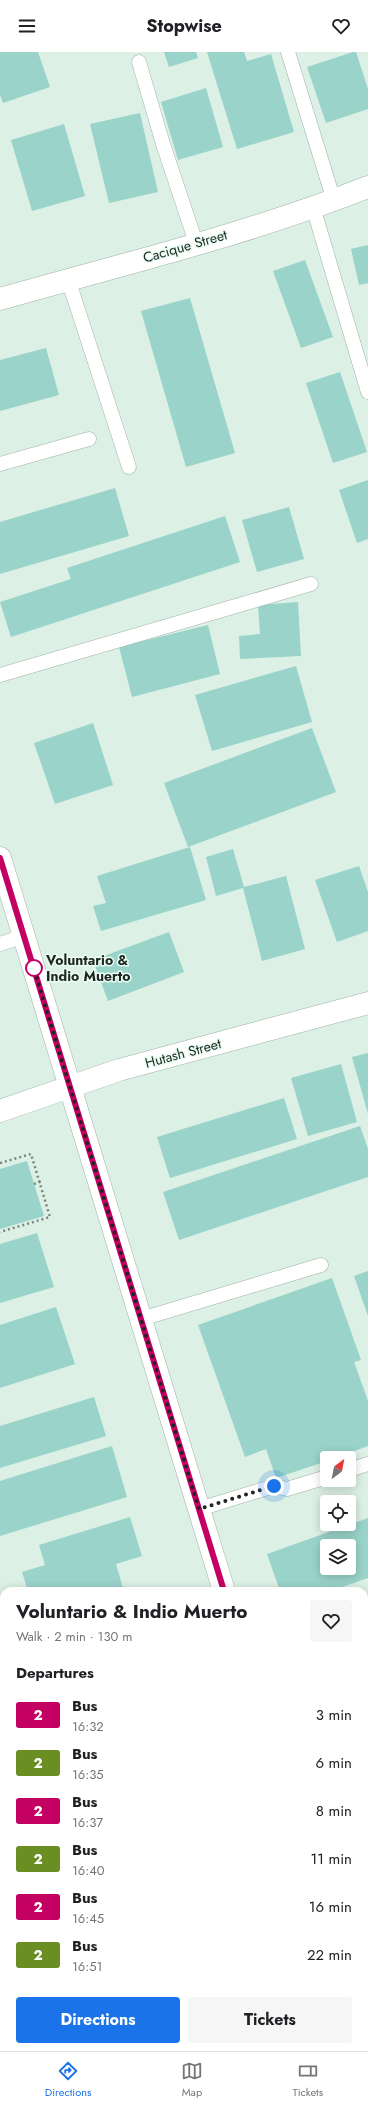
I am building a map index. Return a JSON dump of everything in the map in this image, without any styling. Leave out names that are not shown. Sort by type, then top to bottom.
[{"type":"street","name":"Cacique Street","points":[[0,299],[196,243],[313,207],[368,187]]},
{"type":"street","points":[[0,858],[69,1088],[223,1587]]},
{"type":"street","name":"Hutash Street","points":[[0,1111],[119,1070],[368,1003]]},
{"type":"lane","points":[[288,52],[334,200]]},
{"type":"lane","points":[[139,62],[163,144],[196,243]]},
{"type":"lane","points":[[313,207],[368,392]]},
{"type":"lane","points":[[68,279],[129,467]]},
{"type":"lane","points":[[0,464],[89,439]]},
{"type":"lane","points":[[0,675],[311,584]]},
{"type":"lane","points":[[0,944],[24,936]]},
{"type":"lane","points":[[140,1319],[321,1265]]},
{"type":"lane","points":[[356,1468],[368,1464]]},
{"type":"lane","points":[[199,1509],[274,1486],[287,1489],[320,1479]]},
{"type":"path","points":[[0,1164],[31,1154],[41,1181],[50,1218],[0,1232]]},
{"type":"path","points":[[34,1184],[41,1181]]},
{"type":"building","points":[[0,52],[38,52],[50,87],[3,103],[0,95]]},
{"type":"building","points":[[164,52],[196,52],[198,58],[169,67]]},
{"type":"building","points":[[207,52],[244,52],[247,61],[271,54],[294,132],[237,149]]},
{"type":"building","points":[[356,52],[368,89],[368,109],[326,123],[307,67]]},
{"type":"building","points":[[206,88],[223,147],[178,160],[161,102]]},
{"type":"building","points":[[140,113],[158,192],[109,203],[90,124]]},
{"type":"building","points":[[64,124],[85,196],[32,211],[11,140]]},
{"type":"building","points":[[368,245],[368,283],[359,285],[351,249]]},
{"type":"building","points":[[305,260],[333,337],[301,348],[273,271]]},
{"type":"building","points":[[190,298],[235,453],[186,467],[141,311]]},
{"type":"building","points":[[46,348],[59,395],[0,411],[0,360]]},
{"type":"building","points":[[340,372],[367,452],[333,463],[306,383]]},
{"type":"building","points":[[368,480],[368,539],[357,543],[339,490]]},
{"type":"building","points":[[115,488],[129,536],[0,574],[0,522]]},
{"type":"building","points":[[289,507],[304,559],[257,572],[242,520]]},
{"type":"building","points":[[225,516],[240,562],[11,637],[0,602],[71,579],[67,568]]},
{"type":"building","points":[[298,602],[301,656],[240,659],[239,636],[260,634],[258,605]]},
{"type":"building","points":[[208,625],[220,674],[132,697],[119,647]]},
{"type":"building","points":[[296,666],[312,722],[212,751],[195,695]]},
{"type":"building","points":[[93,723],[113,785],[55,804],[34,743]]},
{"type":"building","points":[[312,728],[336,792],[188,847],[164,783]]},
{"type":"building","points":[[190,847],[206,900],[101,931],[93,906],[106,903],[97,876]]},
{"type":"building","points":[[233,849],[244,887],[286,876],[305,949],[262,961],[243,888],[216,896],[206,857]]},
{"type":"building","points":[[359,866],[368,892],[368,931],[337,942],[315,880]]},
{"type":"building","points":[[169,932],[184,972],[108,1001],[93,960]]},
{"type":"building","points":[[368,1053],[368,1114],[352,1057]]},
{"type":"building","points":[[341,1064],[357,1122],[308,1136],[291,1078]]},
{"type":"building","points":[[284,1098],[297,1139],[170,1178],[157,1137]]},
{"type":"building","points":[[360,1126],[368,1149],[368,1177],[179,1240],[163,1192]]},
{"type":"building","points":[[27,1161],[44,1216],[0,1229],[0,1169]]},
{"type":"building","points":[[37,1233],[54,1287],[0,1303],[0,1244]]},
{"type":"building","points":[[368,1271],[368,1316],[354,1276]]},
{"type":"building","points":[[332,1278],[361,1360],[354,1362],[368,1401],[368,1446],[354,1451],[320,1451],[320,1463],[276,1478],[266,1449],[245,1457],[198,1325]]},
{"type":"building","points":[[56,1307],[75,1364],[0,1388],[0,1325]]},
{"type":"building","points":[[94,1397],[106,1436],[0,1468],[0,1426]]},
{"type":"building","points":[[112,1446],[127,1497],[0,1536],[0,1481]]},
{"type":"building","points":[[130,1517],[142,1556],[116,1564],[123,1587],[27,1587],[22,1572],[45,1565],[39,1545]]},
{"type":"building","points":[[368,1518],[368,1578],[342,1587],[279,1587],[267,1554],[332,1531],[356,1531],[356,1522]]},
{"type":"bus line","name":"2","points":[[0,858],[61,1055],[69,1088],[223,1587]]},
{"type":"place","name":"Voluntario & Indio Muerto","points":[[34,968]]},
{"type":"route","points":[[34,968],[33,966],[61,1055],[69,1088],[82,1125],[199,1509],[274,1486]]}]
